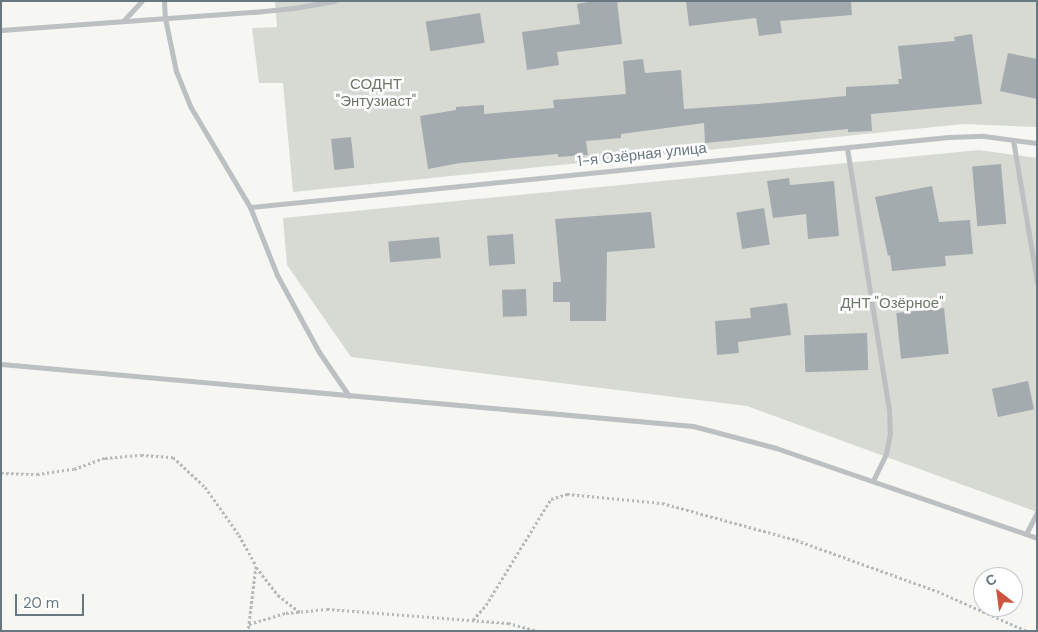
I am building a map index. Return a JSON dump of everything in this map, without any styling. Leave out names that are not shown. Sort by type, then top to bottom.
[{"type":"street","points":[[124,20],[142,1]]},
{"type":"street","points":[[164,1],[165,18],[176,71],[190,106],[250,207],[277,275],[319,352],[349,396]]},
{"type":"street","points":[[1,30],[254,12],[334,1]]},
{"type":"street","name":"1-я Озёрная улица","points":[[250,207],[949,137],[984,136],[1037,143]]},
{"type":"street","points":[[1013,140],[1037,282]]},
{"type":"street","points":[[847,148],[889,409],[890,433],[886,454],[873,481]]},
{"type":"street","points":[[1,364],[693,426],[776,448],[1037,538]]},
{"type":"street","points":[[1026,534],[1037,512]]},
{"type":"path","points":[[1,472],[37,474],[65,470],[105,458],[141,455],[173,457],[204,487],[239,535],[256,566],[278,595],[300,612]]},
{"type":"path","points":[[473,620],[486,605],[551,499],[567,494],[662,503],[796,540],[937,591],[1027,631]]},
{"type":"path","points":[[248,631],[256,566]]},
{"type":"path","points":[[249,624],[286,613],[327,609],[508,623],[538,631]]},
{"type":"green space","name":"СОДНТ \"Энтузиаст\"","points":[[275,1],[1037,1],[1037,127],[964,124],[293,192],[283,83],[259,83],[252,28],[277,27]]},
{"type":"green space","name":"ДНТ \"Озёрное\"","points":[[979,150],[1037,158],[1037,512],[747,406],[351,357],[287,265],[283,218]]},
{"type":"building","points":[[594,1],[617,1],[622,44],[557,52],[559,65],[527,70],[522,32],[580,24],[577,4]]},
{"type":"building","points":[[686,1],[851,1],[852,15],[780,21],[782,33],[759,36],[756,18],[689,26]]},
{"type":"building","points":[[480,13],[485,43],[430,51],[426,22]]},
{"type":"building","points":[[972,34],[982,104],[871,114],[872,131],[848,132],[848,129],[705,143],[704,123],[621,134],[621,138],[586,141],[588,155],[558,157],[558,154],[460,163],[428,169],[420,116],[456,110],[456,107],[484,105],[484,114],[554,108],[553,100],[626,94],[623,61],[643,59],[645,73],[681,70],[684,109],[770,103],[846,96],[846,87],[899,84],[898,79],[902,79],[898,46],[955,41],[954,37]]},
{"type":"building","points":[[1008,53],[1037,59],[1037,99],[1000,91]]},
{"type":"building","points":[[351,137],[354,168],[334,170],[331,139]]},
{"type":"building","points":[[1001,164],[1006,224],[977,226],[972,167]]},
{"type":"building","points":[[789,178],[790,185],[834,181],[839,236],[808,239],[806,214],[773,218],[767,181]]},
{"type":"building","points":[[932,186],[939,222],[970,220],[973,254],[945,256],[946,266],[892,271],[890,255],[888,256],[875,197]]},
{"type":"building","points":[[764,208],[770,245],[742,249],[736,212]]},
{"type":"building","points":[[651,212],[655,248],[607,252],[606,321],[570,321],[570,302],[553,302],[553,282],[561,282],[555,219]]},
{"type":"building","points":[[513,234],[515,264],[489,266],[487,236]]},
{"type":"building","points":[[439,237],[441,258],[390,262],[388,241]]},
{"type":"building","points":[[526,289],[527,316],[503,317],[502,290]]},
{"type":"building","points":[[787,303],[791,335],[738,342],[739,353],[717,355],[715,321],[751,318],[750,308]]},
{"type":"building","points":[[944,308],[949,354],[901,359],[896,313]]},
{"type":"building","points":[[867,333],[868,370],[805,372],[804,335]]},
{"type":"building","points":[[1028,381],[1034,409],[998,417],[992,389]]}]
